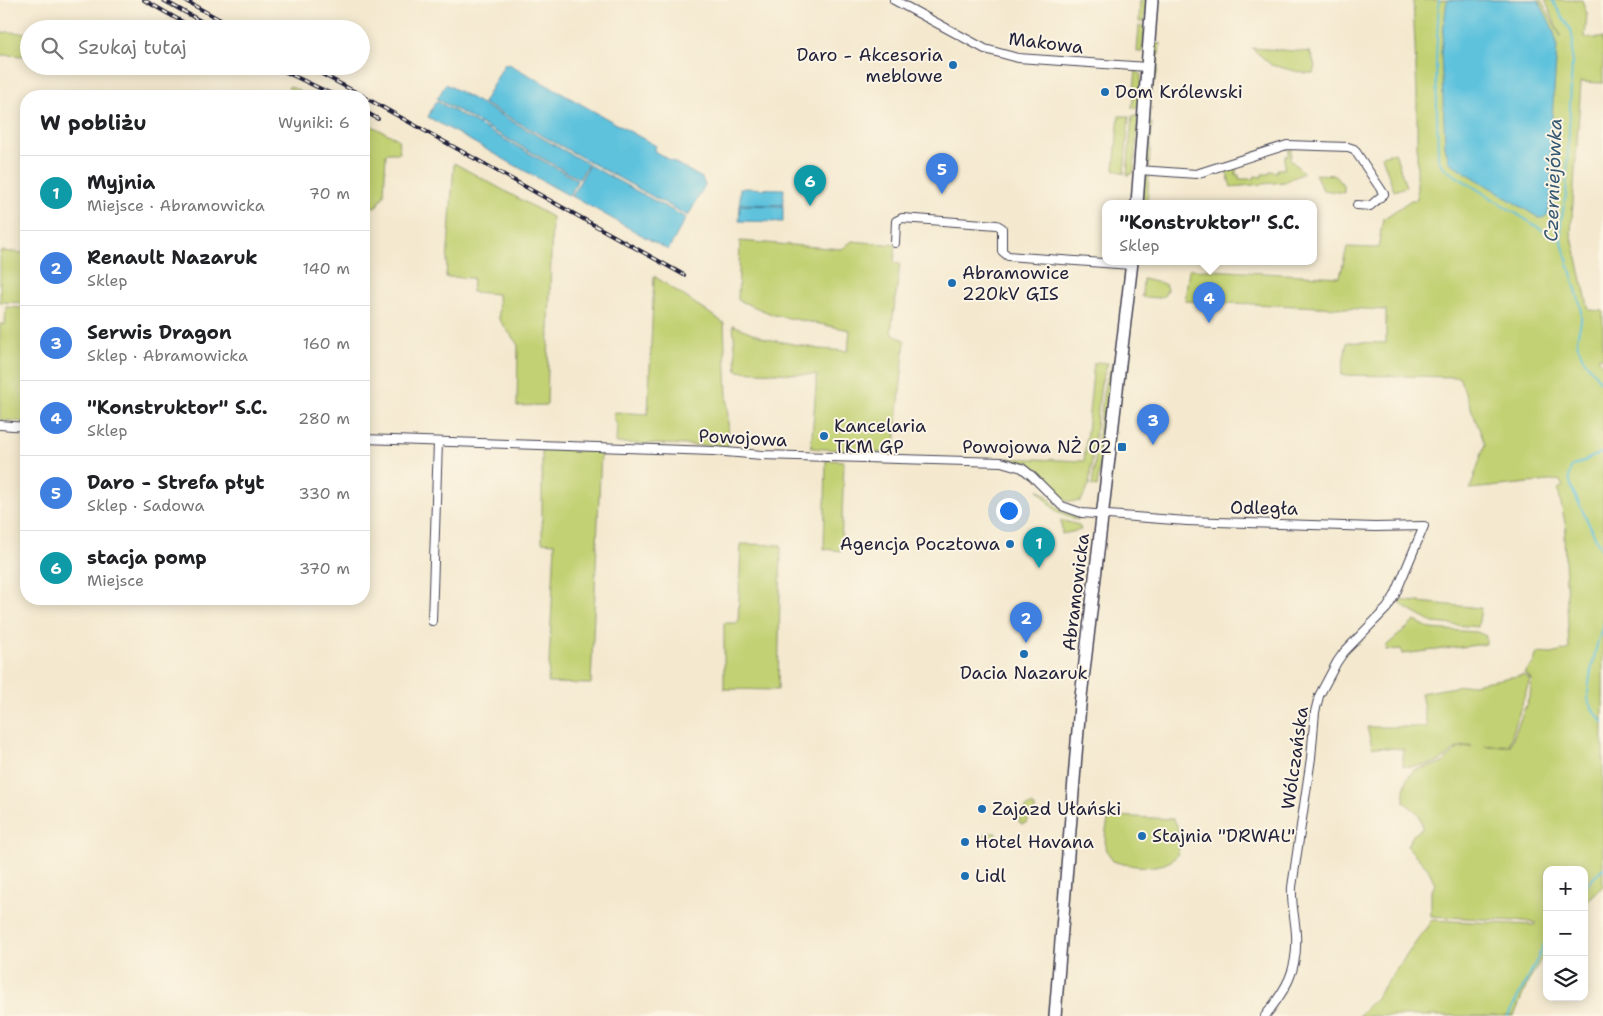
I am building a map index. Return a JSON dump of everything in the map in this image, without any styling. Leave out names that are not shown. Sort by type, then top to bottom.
[{"type":"main road","points":[[1137,200],[1152,0]]},
{"type":"main road","name":"Abramowicka","points":[[1056,1016],[1077,741],[1131,265]]},
{"type":"street","name":"Makowa","points":[[894,0],[985,49],[1018,58],[1147,68]]},
{"type":"street","points":[[1139,170],[1196,174],[1287,145],[1354,148],[1384,194],[1370,206],[1357,205]]},
{"type":"street","points":[[894,243],[896,221],[902,218],[998,225],[1002,228],[1003,233],[1002,251],[1008,256],[1102,262]]},
{"type":"street","points":[[0,426],[20,426]]},
{"type":"street","name":"Powojowa","points":[[370,439],[713,451],[762,455],[1005,462],[1026,471],[1062,506],[1076,512],[1103,516]]},
{"type":"street","points":[[432,621],[438,442]]},
{"type":"street","name":"Odległa","points":[[1103,516],[1187,521],[1374,527],[1424,526]]},
{"type":"street","name":"Wólczańska","points":[[1265,1016],[1280,998],[1294,968],[1296,936],[1292,908],[1292,887],[1311,758],[1315,712],[1319,696],[1344,652],[1387,608],[1395,595],[1424,526]]},
{"type":"green space","points":[[1140,0],[1147,0],[1144,22],[1139,22]]},
{"type":"green space","points":[[1413,0],[1541,0],[1561,37],[1545,0],[1582,0],[1587,14],[1585,38],[1603,38],[1603,83],[1581,82],[1571,233],[1589,310],[1603,311],[1603,357],[1598,358],[1603,367],[1603,886],[1588,900],[1588,866],[1543,866],[1543,956],[1528,982],[1514,1016],[1358,1016],[1375,999],[1432,920],[1534,925],[1536,923],[1516,920],[1431,916],[1431,893],[1435,884],[1428,869],[1407,846],[1413,835],[1423,828],[1419,814],[1404,802],[1404,790],[1407,779],[1414,770],[1443,763],[1457,749],[1472,746],[1460,747],[1436,762],[1403,766],[1403,749],[1372,747],[1367,727],[1427,727],[1421,693],[1523,675],[1530,679],[1509,745],[1485,746],[1510,746],[1530,695],[1532,679],[1524,673],[1533,664],[1537,653],[1552,654],[1569,649],[1564,537],[1566,528],[1558,489],[1563,486],[1559,480],[1470,489],[1485,444],[1459,377],[1341,375],[1347,342],[1386,343],[1386,310],[1185,301],[1189,269],[1340,277],[1347,247],[1378,248],[1383,219],[1411,200],[1417,200],[1417,93]]},
{"type":"green space","points":[[1139,25],[1145,27],[1142,52],[1137,52]]},
{"type":"green space","points":[[0,33],[20,33],[20,56],[0,55]]},
{"type":"green space","points":[[1160,43],[1157,73],[1152,86],[1155,44]]},
{"type":"green space","points":[[1252,48],[1310,52],[1315,66],[1313,73],[1303,73],[1271,65]]},
{"type":"green space","points":[[1136,70],[1141,75],[1139,107],[1132,108]]},
{"type":"green space","points":[[289,86],[297,90],[289,90]]},
{"type":"green space","points":[[1119,116],[1129,116],[1124,174],[1114,169]]},
{"type":"green space","points":[[1132,116],[1136,116],[1138,119],[1134,172],[1127,175]]},
{"type":"green space","points":[[1148,123],[1152,123],[1149,169],[1145,164]]},
{"type":"green space","points":[[370,125],[398,139],[400,153],[386,153],[384,195],[376,207],[370,206]]},
{"type":"green space","points":[[1289,149],[1292,149],[1290,159],[1304,173],[1284,182],[1231,187],[1226,170],[1236,167],[1236,175],[1239,175],[1239,179],[1254,179],[1255,176],[1262,177],[1262,174],[1269,174],[1270,171],[1277,172],[1277,169],[1284,169],[1285,156],[1288,155]]},
{"type":"green space","points":[[1395,152],[1406,187],[1394,191],[1382,156]]},
{"type":"green space","points":[[454,163],[552,217],[547,405],[517,406],[518,345],[499,319],[498,294],[472,292],[473,278],[446,277]]},
{"type":"green space","points":[[1315,174],[1335,175],[1344,186],[1344,193],[1323,190]]},
{"type":"green space","points":[[1149,175],[1147,200],[1143,200],[1142,192],[1146,178]]},
{"type":"green space","points":[[740,241],[842,249],[852,241],[896,245],[894,263],[900,264],[891,332],[905,341],[894,454],[811,448],[817,375],[737,371],[733,325],[767,339],[819,349],[848,351],[850,330],[774,315],[738,300]]},
{"type":"green space","points":[[0,251],[20,253],[20,303],[0,302]]},
{"type":"green space","points":[[654,276],[724,323],[729,446],[616,443],[617,424],[614,421],[614,412],[648,414]]},
{"type":"green space","points":[[1143,279],[1165,284],[1167,289],[1165,295],[1160,298],[1142,297]]},
{"type":"green space","points":[[6,307],[20,308],[20,422],[0,420],[0,324],[5,324]]},
{"type":"green space","points":[[1094,363],[1108,363],[1101,384],[1089,485],[1081,501],[1071,502],[1063,500],[1052,492],[1030,467],[1008,458],[1084,461]]},
{"type":"green space","points":[[1112,365],[1114,369],[1097,487],[1092,486],[1103,395],[1105,383]]},
{"type":"green space","points":[[542,449],[601,451],[591,684],[548,683],[555,543],[542,542]]},
{"type":"green space","points":[[826,460],[844,461],[841,551],[824,549]]},
{"type":"green space","points":[[1038,489],[1058,509],[1079,517],[1078,520],[1059,513]]},
{"type":"green space","points":[[1061,520],[1079,525],[1081,530],[1062,534]]},
{"type":"green space","points":[[741,544],[781,545],[778,690],[724,689],[724,623],[738,623]]},
{"type":"green space","points":[[1397,600],[1481,608],[1478,627],[1433,623],[1404,607]]},
{"type":"green space","points":[[1415,621],[1431,629],[1477,632],[1486,636],[1486,644],[1402,654],[1401,649],[1386,650],[1387,645]]},
{"type":"green space","points":[[1031,805],[1035,807],[1035,811],[1026,823],[1022,824],[1019,822],[1021,814]]},
{"type":"green space","name":"Stajnia \"DRWAL\"","points":[[1116,816],[1173,819],[1178,829],[1178,852],[1173,859],[1165,864],[1155,866],[1121,864],[1113,861],[1107,851],[1105,837],[1108,821]]},
{"type":"green space","points":[[985,833],[996,833],[994,842],[984,842]]},
{"type":"water","points":[[1447,0],[1538,0],[1550,22],[1557,46],[1551,133],[1551,192],[1548,214],[1543,218],[1539,218],[1449,162],[1445,146],[1441,51]]},
{"type":"water","points":[[509,64],[656,146],[654,151],[702,178],[705,185],[688,216],[483,103],[504,65]]},
{"type":"water","points":[[446,84],[588,164],[579,179],[437,99]]},
{"type":"water","points":[[436,101],[577,180],[570,196],[428,117]]},
{"type":"water","points":[[589,165],[686,218],[668,250],[572,196]]},
{"type":"water","points":[[740,188],[784,189],[783,205],[740,204]]},
{"type":"water","points":[[740,205],[783,206],[783,222],[739,221]]},
{"type":"waterway","points":[[1439,0],[1436,60],[1438,158],[1440,163],[1451,173],[1557,239],[1561,239]]},
{"type":"waterway","name":"Czerniejówka","points":[[1552,0],[1571,31],[1573,40],[1566,194],[1561,222],[1561,239],[1581,307],[1581,321],[1577,339],[1578,346],[1583,358],[1603,385]]},
{"type":"waterway","name":"Czerniejówka","points":[[1603,452],[1571,467],[1569,477],[1572,489],[1603,553]]},
{"type":"waterway","name":"Czerniejówka","points":[[1603,624],[1593,664],[1588,696],[1590,706],[1603,722]]},
{"type":"waterway","name":"Czerniejówka","points":[[1588,884],[1603,868]]},
{"type":"waterway","name":"Czerniejówka","points":[[1508,1016],[1543,947]]},
{"type":"railway","points":[[144,0],[179,20]]},
{"type":"railway","points":[[163,0],[199,20]]},
{"type":"railway","points":[[184,0],[221,20]]},
{"type":"railway","points":[[292,75],[323,90]]},
{"type":"railway","points":[[324,75],[352,90]]},
{"type":"railway","points":[[370,100],[684,275]]},
{"type":"railway","points":[[370,114],[378,119]]},
{"type":"place","name":"Daro - Akcesoria meblowe","points":[[953,65]]},
{"type":"place","name":"Dom Królewski","points":[[1105,92]]},
{"type":"place","name":"Daro - Strefa płyt","points":[[942,194]]},
{"type":"place","name":"stacja pomp","points":[[810,206]]},
{"type":"place","name":"Abramowice 220kV GIS","points":[[952,283]]},
{"type":"place","name":"\"Konstruktor\" S.C.","points":[[1209,323]]},
{"type":"place","name":"Kancelaria TKM GP","points":[[824,436]]},
{"type":"place","name":"Serwis Dragon","points":[[1153,445]]},
{"type":"place","name":"Powojowa NŻ 02","points":[[1122,447]]},
{"type":"place","name":"Agencja Pocztowa","points":[[1010,544]]},
{"type":"place","name":"Myjnia","points":[[1039,568]]},
{"type":"place","name":"Renault Nazaruk","points":[[1026,643]]},
{"type":"place","name":"Dacia Nazaruk","points":[[1024,654]]},
{"type":"place","name":"Zajazd Ułański","points":[[982,809]]},
{"type":"place","name":"Stajnia \"DRWAL\"","points":[[1142,836]]},
{"type":"place","name":"Hotel Havana","points":[[965,842]]},
{"type":"place","name":"Lidl","points":[[965,876]]}]
